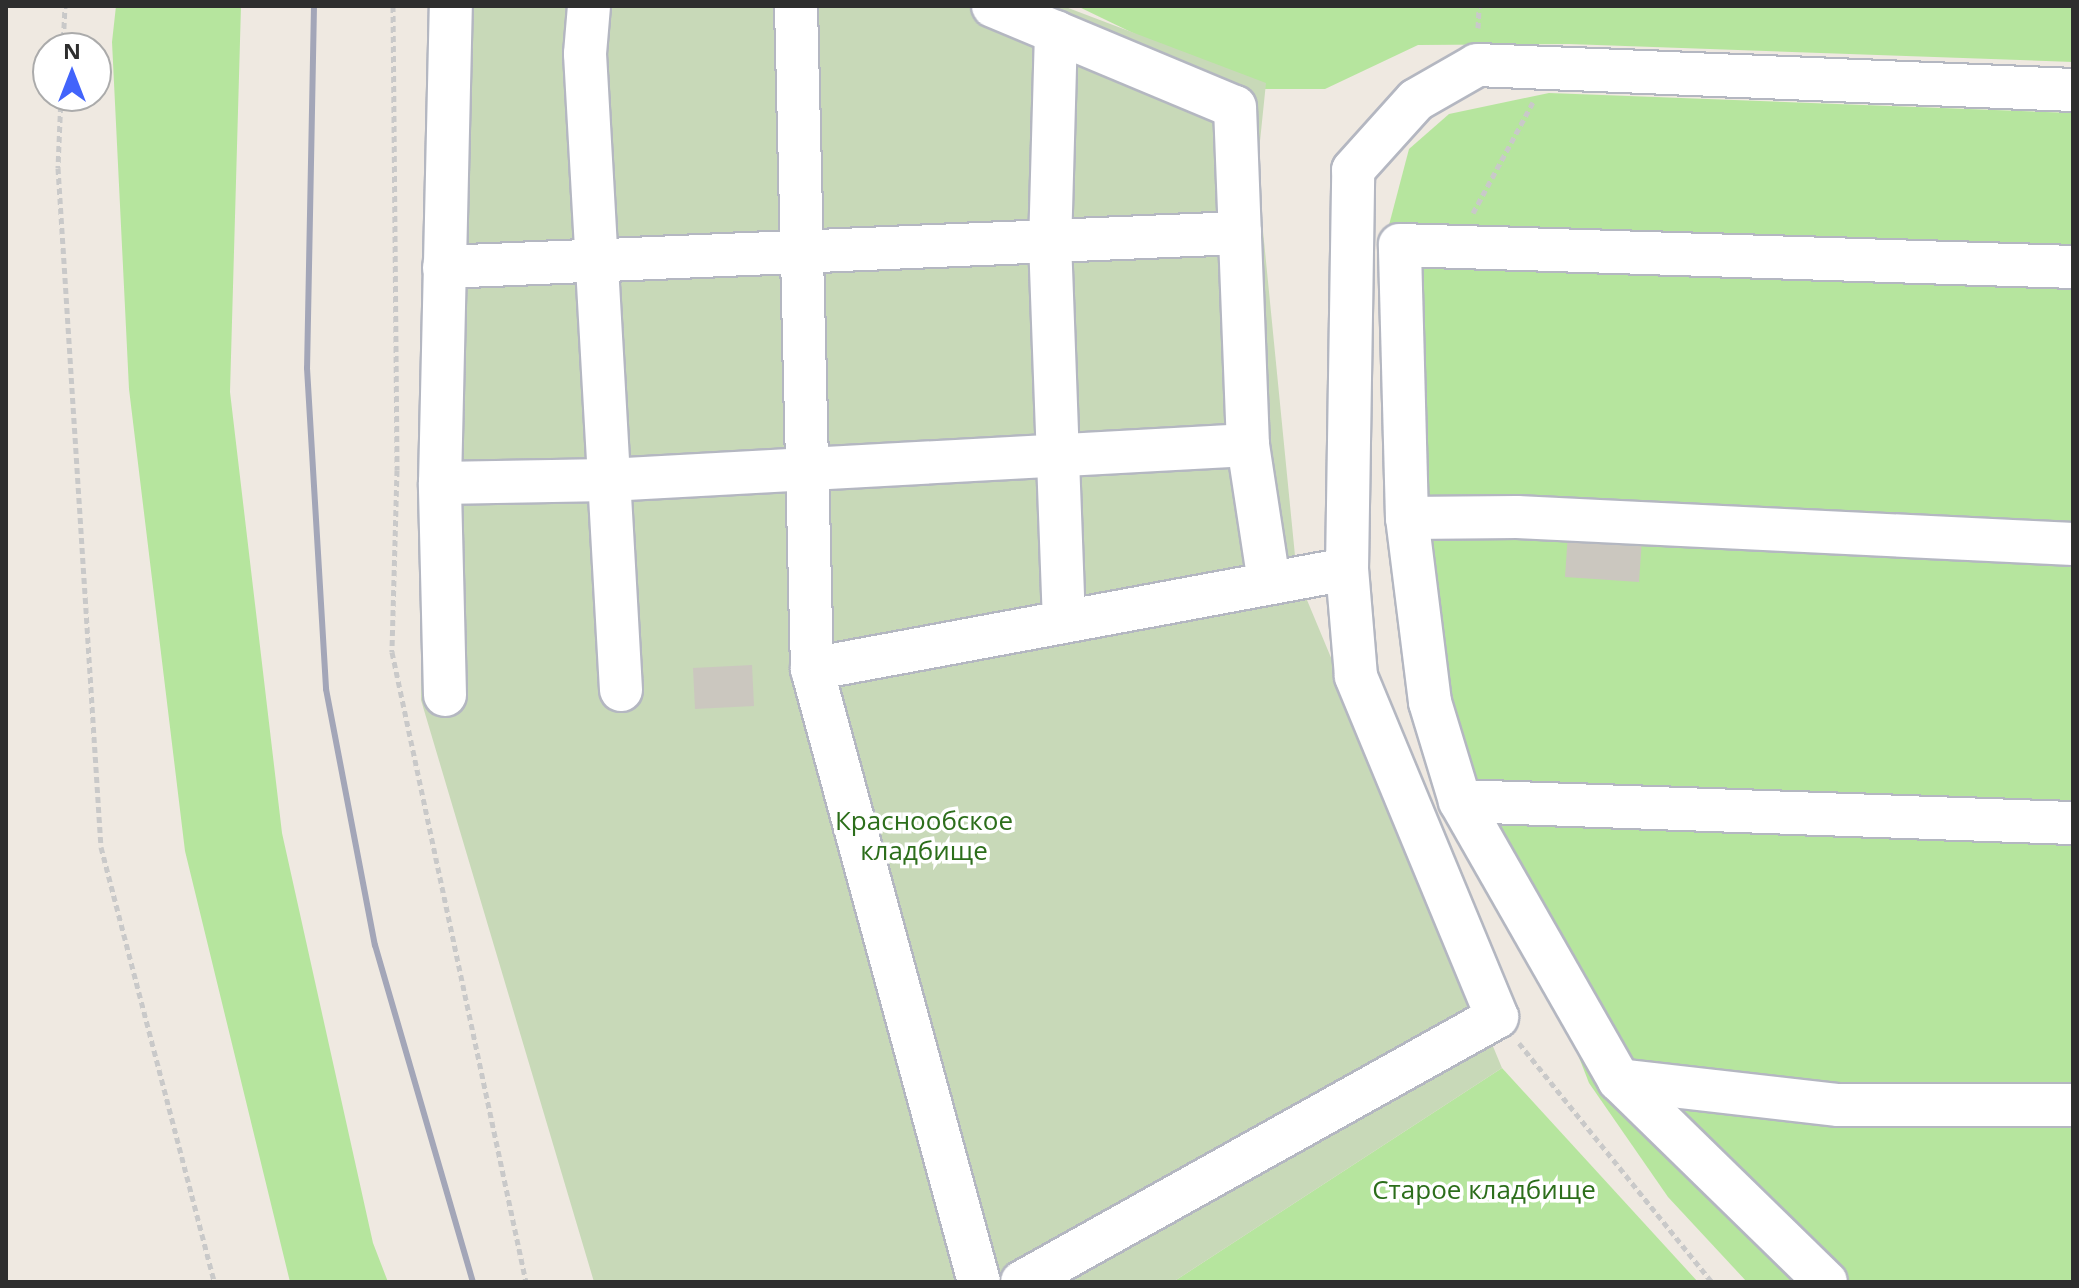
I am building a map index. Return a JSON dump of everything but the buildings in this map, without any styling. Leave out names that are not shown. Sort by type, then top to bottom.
[{"type":"lane","points":[[445,695],[440,483],[451,6]]},
{"type":"lane","points":[[589,6],[585,54],[621,690]]},
{"type":"lane","points":[[796,6],[798,252],[812,669],[979,1282]]},
{"type":"lane","points":[[993,6],[1235,107],[1248,445],[1269,582]]},
{"type":"lane","points":[[1056,32],[1050,241],[1061,455],[1064,621]]},
{"type":"lane","points":[[1022,1282],[1497,1017],[1356,676],[1347,569],[1353,170],[1416,100],[1477,65],[2073,90]]},
{"type":"lane","points":[[444,267],[1240,233]]},
{"type":"lane","points":[[1826,1282],[1619,1080],[1460,801],[1430,702],[1407,518],[1400,245],[2073,267]]},
{"type":"lane","points":[[440,483],[608,480],[1248,445]]},
{"type":"lane","points":[[1407,518],[1517,517],[2073,544]]},
{"type":"lane","points":[[812,669],[1347,569]]},
{"type":"lane","points":[[1460,801],[2073,823]]},
{"type":"lane","points":[[1619,1080],[1839,1105],[2073,1105]]},
{"type":"path","points":[[64,32],[65,6]]},
{"type":"path","points":[[1459,247],[1477,204],[1517,141],[1546,68]]},
{"type":"path","points":[[60,112],[58,168],[101,847],[214,1282]]},
{"type":"path","points":[[1497,1017],[1712,1282]]},
{"type":"green space","points":[[116,6],[241,6],[230,392],[282,833],[373,1243],[388,1282],[290,1282],[185,851],[129,389],[112,42]]},
{"type":"green space","name":"Краснообское кладбище","points":[[429,6],[1063,6],[1266,83],[1257,170],[1297,576],[1502,1068],[1173,1282],[594,1282],[421,700]]},
{"type":"green space","points":[[1077,6],[2073,6],[2073,62],[1569,44],[1418,45],[1325,89],[1249,89]]},
{"type":"green space","points":[[1549,93],[2073,113],[2073,1282],[1747,1282],[1668,1197],[1589,1083],[1454,736],[1387,332],[1389,225],[1409,149],[1449,114]]},
{"type":"green space","name":"Старое кладбище","points":[[1502,1068],[1698,1282],[1173,1282]]},
{"type":"railway","points":[[314,6],[307,368],[326,689],[375,945],[473,1282]]}]
